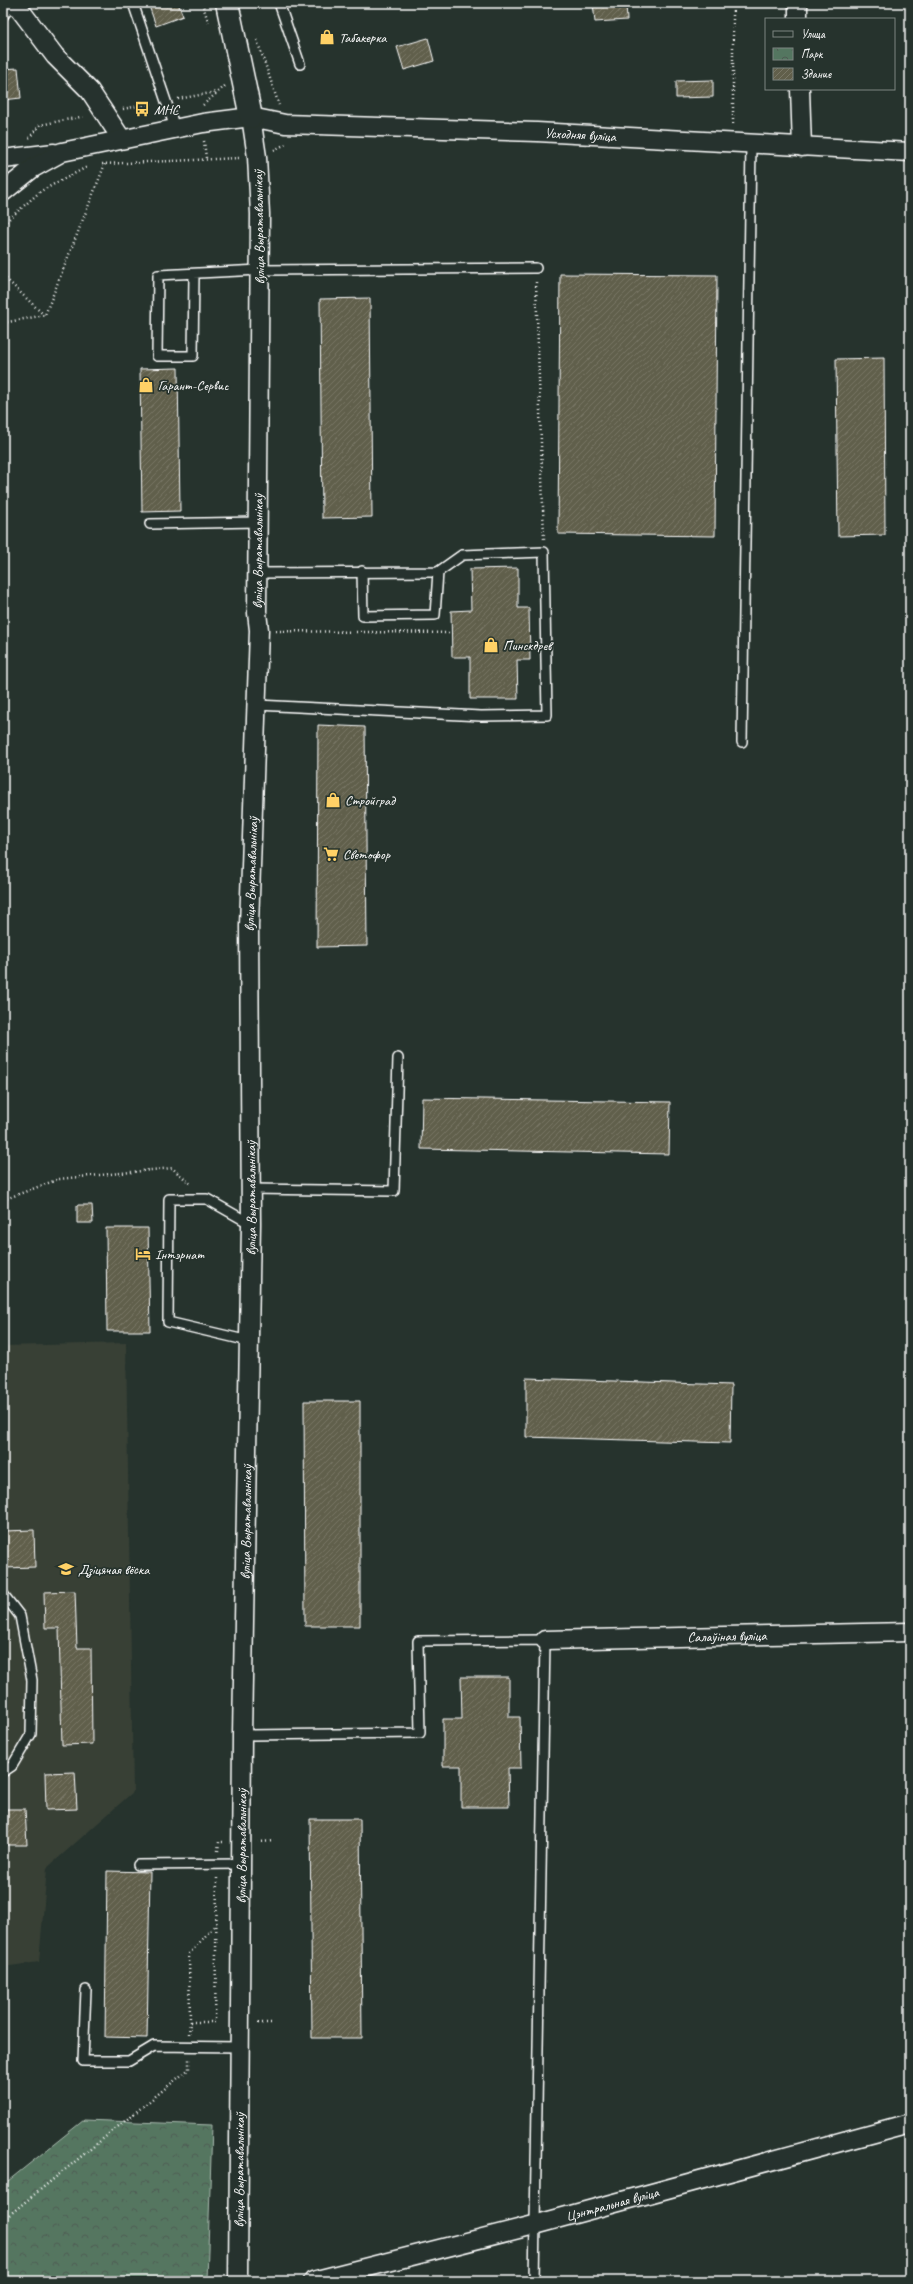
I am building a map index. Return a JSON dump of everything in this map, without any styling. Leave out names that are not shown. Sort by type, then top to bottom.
[{"type":"street","points":[[14,3],[55,56],[90,91],[121,138]]},
{"type":"street","points":[[226,3],[251,117]]},
{"type":"street","points":[[798,3],[798,18]]},
{"type":"street","points":[[800,90],[802,147]]},
{"type":"street","name":"Усходняя вуліца","points":[[62,152],[121,138],[174,128],[251,117],[285,124],[537,132],[751,145],[910,152]]},
{"type":"street","name":"вуліца Выратавальнікаў","points":[[238,2281],[242,1735],[251,1224],[249,926],[259,630],[257,573],[260,214],[257,157],[251,117]]},
{"type":"street","points":[[3,159],[62,152]]},
{"type":"street","points":[[3,192],[33,168],[62,152]]},
{"type":"street","name":"Салаўіная вуліца","points":[[544,1640],[910,1632]]},
{"type":"street","name":"Цэнтральная вуліца","points":[[313,2281],[534,2225],[910,2123]]},
{"type":"lane","points":[[3,16],[14,3]]},
{"type":"lane","points":[[133,3],[174,128]]},
{"type":"lane","points":[[279,3],[300,64]]},
{"type":"lane","points":[[742,742],[751,145]]},
{"type":"lane","points":[[194,274],[193,356],[157,356],[158,275],[260,270],[536,268]]},
{"type":"lane","points":[[150,524],[258,522]]},
{"type":"lane","points":[[257,573],[362,571],[438,572],[462,556],[544,552],[547,715],[481,716],[257,705]]},
{"type":"lane","points":[[362,571],[363,616],[435,615],[438,572]]},
{"type":"lane","points":[[251,1189],[394,1191],[398,1058]]},
{"type":"lane","points":[[249,1341],[168,1322],[170,1199],[207,1199],[251,1224]]},
{"type":"lane","points":[[3,1594],[20,1616],[32,1680],[31,1734],[12,1766],[3,1772]]},
{"type":"lane","points":[[242,1735],[420,1733],[418,1641],[544,1640],[534,2281]]},
{"type":"lane","points":[[138,1864],[241,1864]]},
{"type":"lane","points":[[86,1990],[83,2062],[129,2061],[154,2046],[189,2048],[239,2047]]},
{"type":"path","points":[[733,3],[734,130]]},
{"type":"path","points":[[257,39],[275,88]]},
{"type":"path","points":[[99,164],[257,157],[288,144],[285,124]]},
{"type":"path","points":[[45,315],[105,164]]},
{"type":"path","points":[[3,224],[41,191],[88,166],[94,165]]},
{"type":"path","points":[[536,268],[544,552]]},
{"type":"path","points":[[3,276],[45,315]]},
{"type":"path","points":[[3,323],[45,315]]},
{"type":"path","points":[[259,630],[452,633]]},
{"type":"path","points":[[3,1200],[59,1179],[172,1168],[207,1199]]},
{"type":"path","points":[[190,2022],[215,2022],[219,1842],[274,1842]]},
{"type":"path","points":[[3,2220],[189,2069],[189,1954],[216,1924]]},
{"type":"shaded area","name":"Дзіцячая вёска","points":[[126,1343],[133,1792],[47,1868],[39,1962],[3,1967],[3,1346]]},
{"type":"green space","points":[[84,2120],[212,2125],[207,2281],[3,2281],[3,2185]]},
{"type":"building","points":[[148,3],[178,3],[183,16],[156,26]]},
{"type":"building","points":[[593,3],[626,3],[627,20],[595,22]]},
{"type":"building","points":[[428,38],[434,61],[404,70],[397,47]]},
{"type":"building","points":[[18,68],[21,98],[3,100],[3,69]]},
{"type":"building","points":[[713,80],[713,97],[676,98],[676,81]]},
{"type":"building","points":[[560,274],[717,275],[715,536],[558,534]]},
{"type":"building","points":[[370,298],[372,517],[322,518],[320,299]]},
{"type":"building","points":[[884,358],[885,535],[838,536],[836,359]]},
{"type":"building","points":[[178,368],[180,511],[142,512],[140,369]]},
{"type":"building","name":"Пинскдрев","points":[[518,568],[518,608],[529,608],[530,660],[517,660],[518,699],[470,699],[470,657],[452,657],[451,611],[471,610],[470,569]]},
{"type":"building","points":[[318,725],[365,727],[367,946],[317,947]]},
{"type":"building","points":[[422,1098],[670,1102],[669,1154],[421,1149]]},
{"type":"building","points":[[77,1205],[92,1205],[93,1223],[77,1223]]},
{"type":"building","points":[[106,1228],[148,1228],[150,1331],[107,1331]]},
{"type":"building","points":[[526,1378],[731,1385],[730,1443],[526,1437]]},
{"type":"building","points":[[304,1401],[360,1401],[360,1626],[305,1626]]},
{"type":"building","points":[[34,1530],[35,1567],[4,1568],[3,1531]]},
{"type":"building","points":[[75,1591],[77,1648],[91,1648],[92,1744],[62,1745],[59,1628],[45,1628],[44,1592]]},
{"type":"building","points":[[461,1677],[509,1677],[509,1717],[520,1717],[521,1768],[508,1768],[509,1807],[461,1807],[461,1766],[443,1766],[443,1719],[462,1719]]},
{"type":"building","points":[[75,1772],[77,1809],[46,1810],[45,1773]]},
{"type":"building","points":[[3,1809],[25,1809],[27,1845],[3,1845]]},
{"type":"building","points":[[310,1819],[360,1819],[362,2038],[312,2038]]},
{"type":"building","points":[[107,1871],[150,1872],[147,2038],[105,2037]]},
{"type":"place","name":"Табакерка","points":[[327,37]]},
{"type":"place","name":"МНС","points":[[142,109]]},
{"type":"place","name":"Гарант-Сервис","points":[[146,385]]},
{"type":"place","name":"Пинскдрев","points":[[491,645]]},
{"type":"place","name":"Стройград","points":[[333,800]]},
{"type":"place","name":"Светофор","points":[[331,854]]},
{"type":"place","name":"Інтэрнат","points":[[143,1254]]},
{"type":"place","name":"Дзіцячая вёска","points":[[66,1569]]}]
